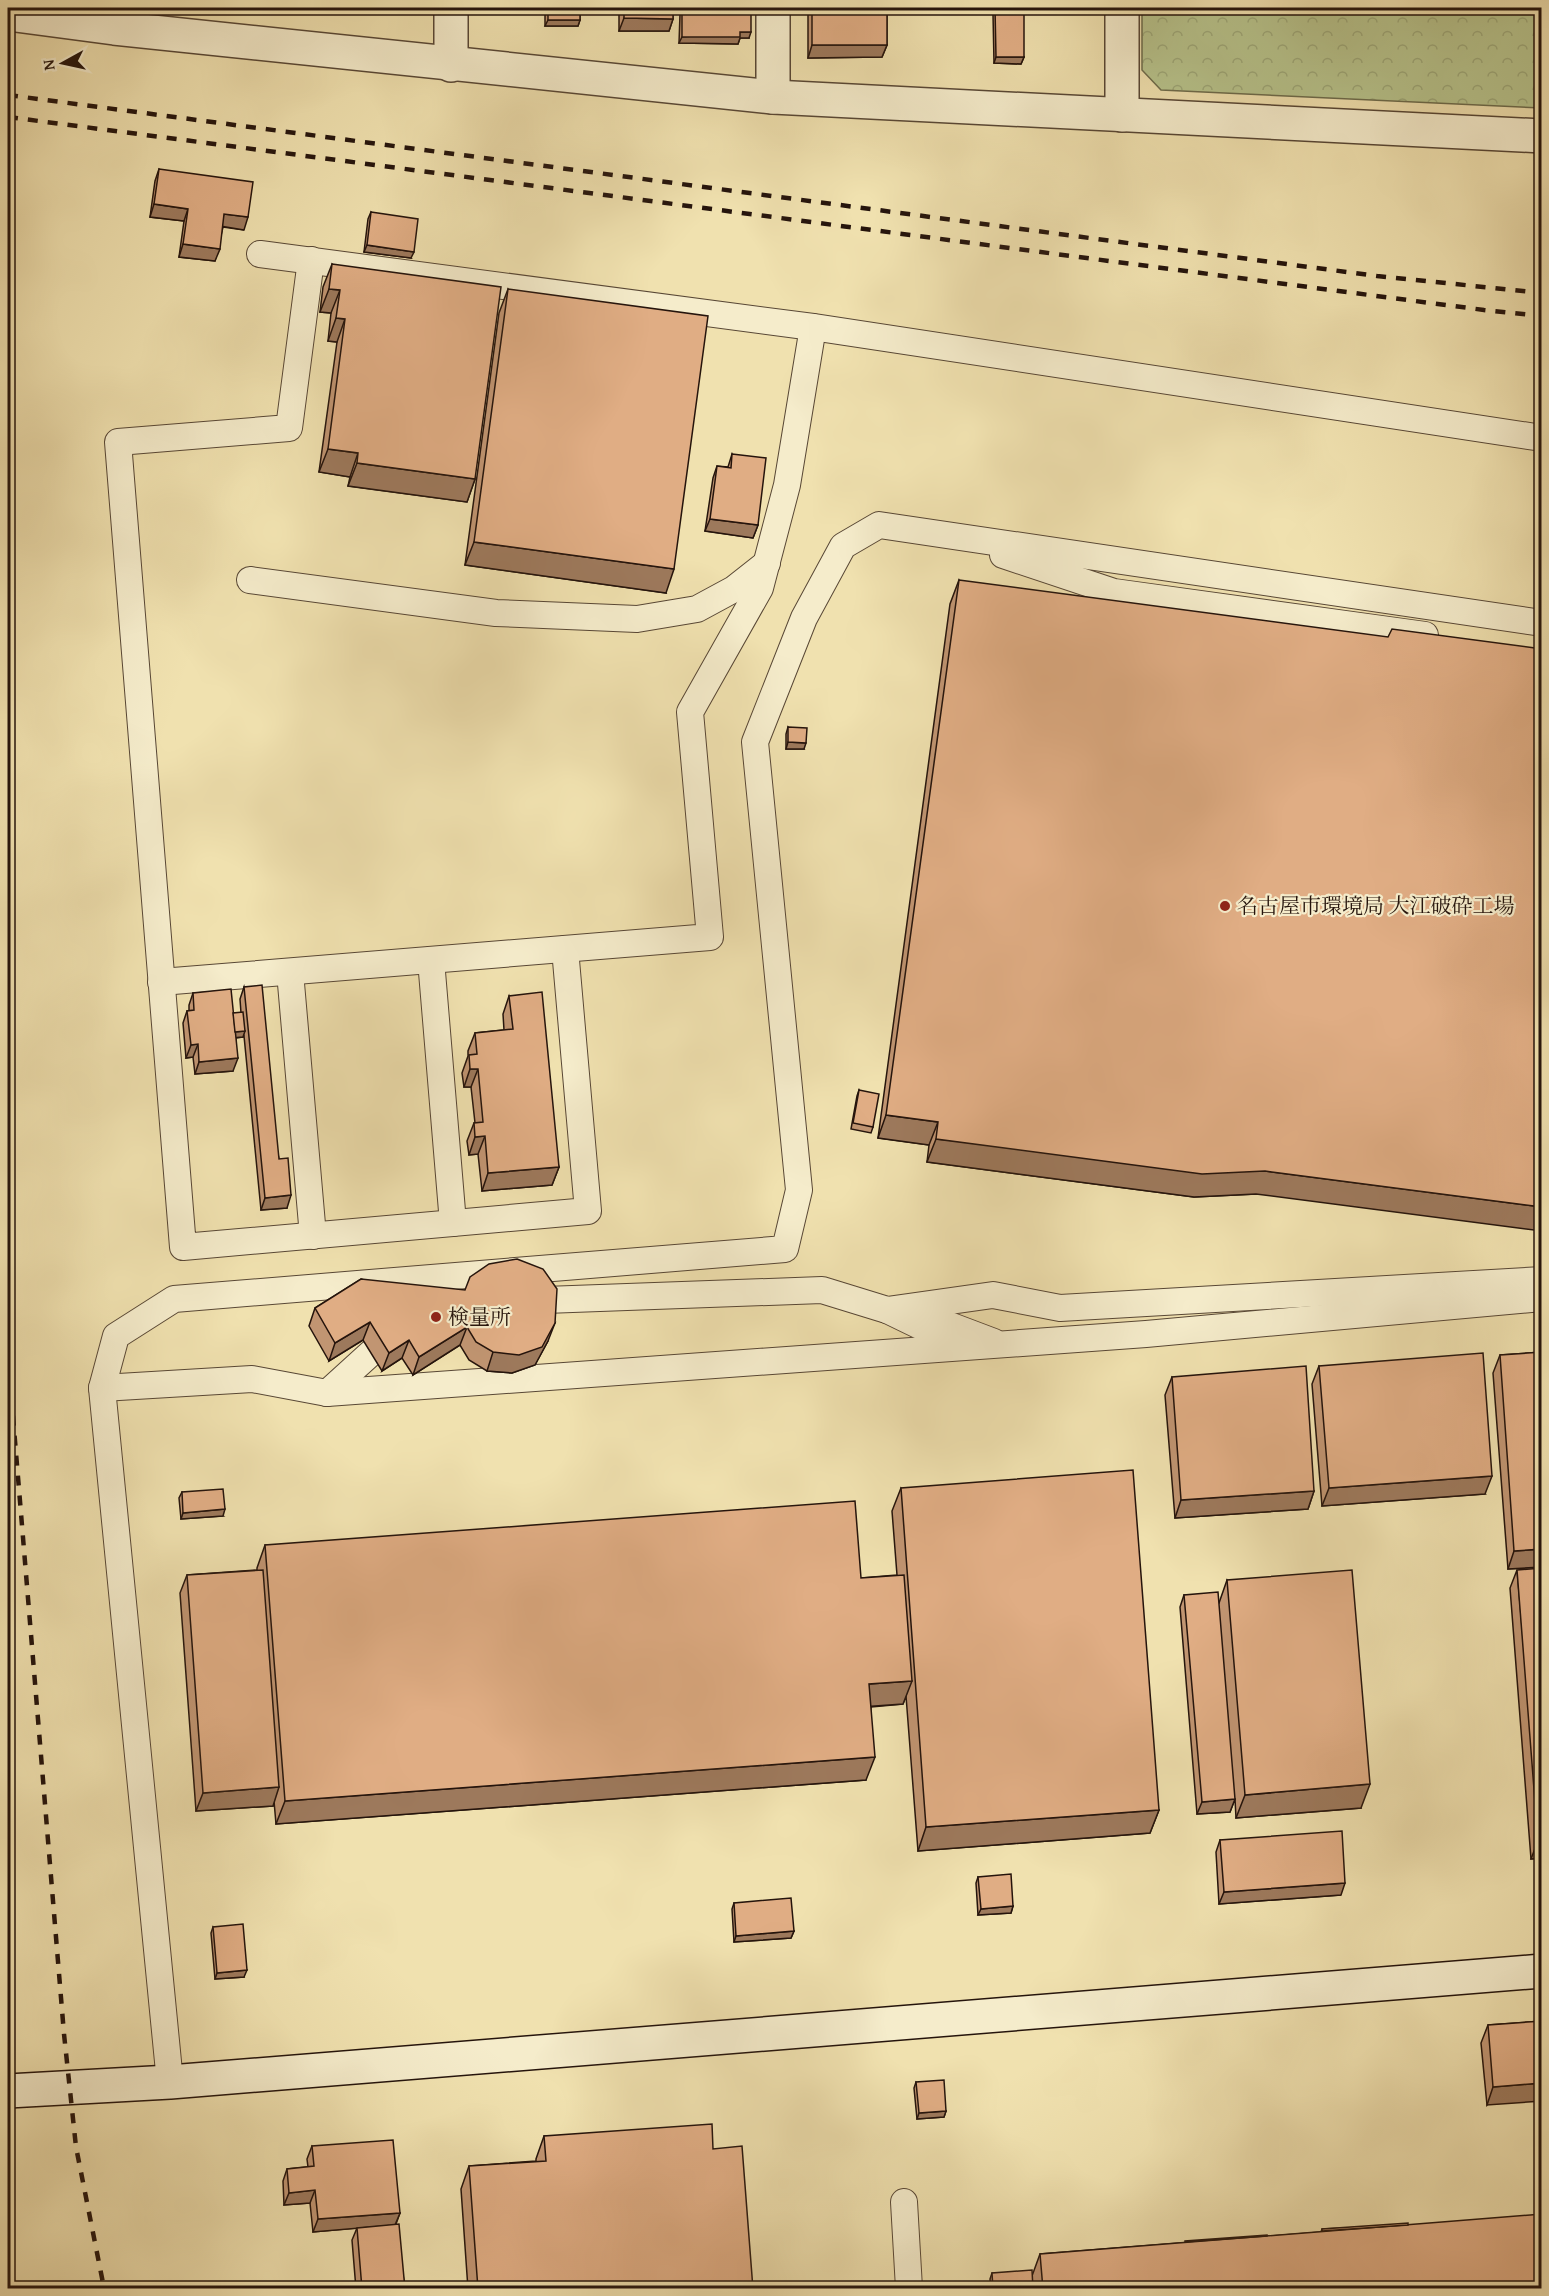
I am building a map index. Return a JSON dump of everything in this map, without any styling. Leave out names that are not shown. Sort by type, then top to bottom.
[{"type":"street","points":[[451,8],[451,64]]},
{"type":"street","points":[[773,8],[773,97]]},
{"type":"street","points":[[1122,8],[1122,115]]},
{"type":"street","points":[[8,14],[114,18],[451,64],[773,97],[1542,136]]},
{"type":"street","points":[[8,2091],[170,2082],[1542,1971]]},
{"type":"lane","points":[[260,254],[813,327],[1542,438]]},
{"type":"lane","points":[[311,260],[289,428],[118,442],[183,1247],[588,1211],[565,949]]},
{"type":"lane","points":[[161,982],[710,937],[690,712],[760,588],[788,485],[813,327]]},
{"type":"lane","points":[[170,2082],[102,1389],[116,1336],[174,1299],[785,1249],[799,1190],[755,742],[804,618],[843,546],[879,525],[1542,623]]},
{"type":"lane","points":[[937,533],[1114,592],[1446,638]]},
{"type":"lane","points":[[250,580],[496,613],[637,620],[697,609],[734,589],[767,563]]},
{"type":"lane","points":[[431,960],[453,1223]]},
{"type":"lane","points":[[290,972],[313,1236]]},
{"type":"lane","points":[[886,1310],[993,1295],[1060,1308],[1542,1280]]},
{"type":"lane","points":[[502,1314],[545,1300],[822,1290],[886,1310],[920,1326],[949,1325],[1000,1344]]},
{"type":"lane","points":[[102,1389],[252,1379],[327,1393],[1146,1334],[1542,1298]]},
{"type":"lane","points":[[327,1393],[371,1353],[425,1337]]},
{"type":"lane","points":[[904,2202],[909,2289]]},
{"type":"green space","points":[[1142,8],[1541,8],[1541,108],[1161,90],[1142,70]]},
{"type":"building","points":[[548,8],[580,8],[580,20],[548,20]]},
{"type":"building","points":[[624,8],[673,8],[673,19],[624,18]]},
{"type":"building","points":[[682,8],[751,9],[751,32],[740,32],[740,37],[682,37]]},
{"type":"building","points":[[812,8],[887,8],[887,45],[812,45]]},
{"type":"building","points":[[995,8],[1024,8],[1024,57],[996,57]]},
{"type":"building","points":[[159,169],[253,182],[248,217],[224,214],[220,249],[183,244],[188,209],[154,204]]},
{"type":"building","points":[[371,212],[418,219],[414,252],[367,245]]},
{"type":"building","points":[[332,264],[501,287],[475,479],[357,463],[358,453],[328,449],[345,319],[336,318],[340,290],[329,289]]},
{"type":"building","points":[[508,289],[708,316],[674,569],[474,542]]},
{"type":"building","points":[[732,454],[766,458],[758,525],[710,519],[717,466],[731,468]]},
{"type":"building","name":"名古屋市環境局 大江破砕工場","points":[[959,580],[1388,637],[1392,629],[1542,649],[1542,1207],[1265,1171],[1202,1174],[936,1139],[938,1122],[886,1115]]},
{"type":"building","points":[[788,727],[807,728],[806,743],[788,742]]},
{"type":"building","points":[[262,985],[279,1159],[288,1158],[291,1195],[265,1198],[244,987]]},
{"type":"building","points":[[231,989],[238,1058],[199,1062],[198,1044],[191,1045],[187,1011],[194,1010],[193,993]]},
{"type":"building","points":[[542,992],[559,1167],[488,1173],[485,1136],[475,1137],[474,1123],[483,1122],[478,1069],[470,1069],[469,1055],[477,1054],[475,1033],[513,1029],[509,996]]},
{"type":"building","points":[[243,1012],[245,1031],[235,1032],[233,1013]]},
{"type":"building","points":[[859,1090],[879,1094],[873,1127],[853,1123]]},
{"type":"building","name":"検量所","points":[[517,1259],[543,1269],[557,1289],[555,1323],[542,1347],[519,1355],[493,1352],[476,1342],[467,1327],[419,1357],[409,1340],[389,1353],[370,1322],[335,1343],[315,1308],[361,1279],[465,1290],[470,1277],[489,1264]]},
{"type":"building","points":[[1542,1352],[1542,1549],[1514,1551],[1500,1355]]},
{"type":"building","points":[[1483,1353],[1492,1476],[1329,1488],[1319,1366]]},
{"type":"building","points":[[1306,1366],[1314,1491],[1181,1500],[1172,1377]]},
{"type":"building","points":[[1133,1470],[1159,1810],[926,1827],[901,1488]]},
{"type":"building","points":[[223,1489],[225,1509],[183,1513],[182,1492]]},
{"type":"building","points":[[855,1501],[861,1578],[904,1575],[912,1681],[869,1684],[875,1757],[285,1801],[265,1545]]},
{"type":"building","points":[[1542,1568],[1542,1840],[1538,1841],[1517,1570]]},
{"type":"building","points":[[263,1570],[279,1787],[203,1793],[187,1575]]},
{"type":"building","points":[[1352,1570],[1370,1784],[1245,1795],[1227,1580]]},
{"type":"building","points":[[1218,1592],[1235,1799],[1202,1802],[1184,1595]]},
{"type":"building","points":[[1342,1831],[1345,1883],[1224,1892],[1220,1840]]},
{"type":"building","points":[[1011,1874],[1013,1906],[981,1909],[978,1877]]},
{"type":"building","points":[[791,1898],[794,1931],[736,1936],[734,1903]]},
{"type":"building","points":[[243,1924],[247,1970],[217,1973],[213,1927]]},
{"type":"building","points":[[1542,2021],[1542,2083],[1493,2087],[1488,2025]]},
{"type":"building","points":[[944,2080],[946,2111],[919,2113],[916,2082]]},
{"type":"building","points":[[712,2124],[713,2149],[742,2146],[753,2289],[478,2289],[469,2166],[546,2161],[544,2136]]},
{"type":"building","points":[[393,2140],[400,2213],[318,2219],[315,2190],[289,2193],[287,2169],[314,2166],[312,2146]]},
{"type":"building","points":[[1542,2214],[1542,2289],[1043,2289],[1040,2254]]},
{"type":"building","points":[[1408,2223],[1408,2225],[1322,2231],[1322,2229]]},
{"type":"building","points":[[399,2224],[405,2289],[362,2289],[357,2228]]},
{"type":"building","points":[[1267,2236],[1185,2242],[1185,2241]]},
{"type":"building","points":[[1032,2270],[1033,2289],[993,2289],[992,2273]]},
{"type":"building","points":[[8,2273],[13,2289],[8,2289]]},
{"type":"railway","points":[[8,95],[1377,276],[1542,293]]},
{"type":"railway","points":[[8,117],[1542,316]]},
{"type":"railway","points":[[8,1356],[64,2034],[76,2147],[104,2288]]},
{"type":"place","name":"名古屋市環境局 大江破砕工場","points":[[1225,906]]},
{"type":"place","name":"検量所","points":[[436,1317]]}]
